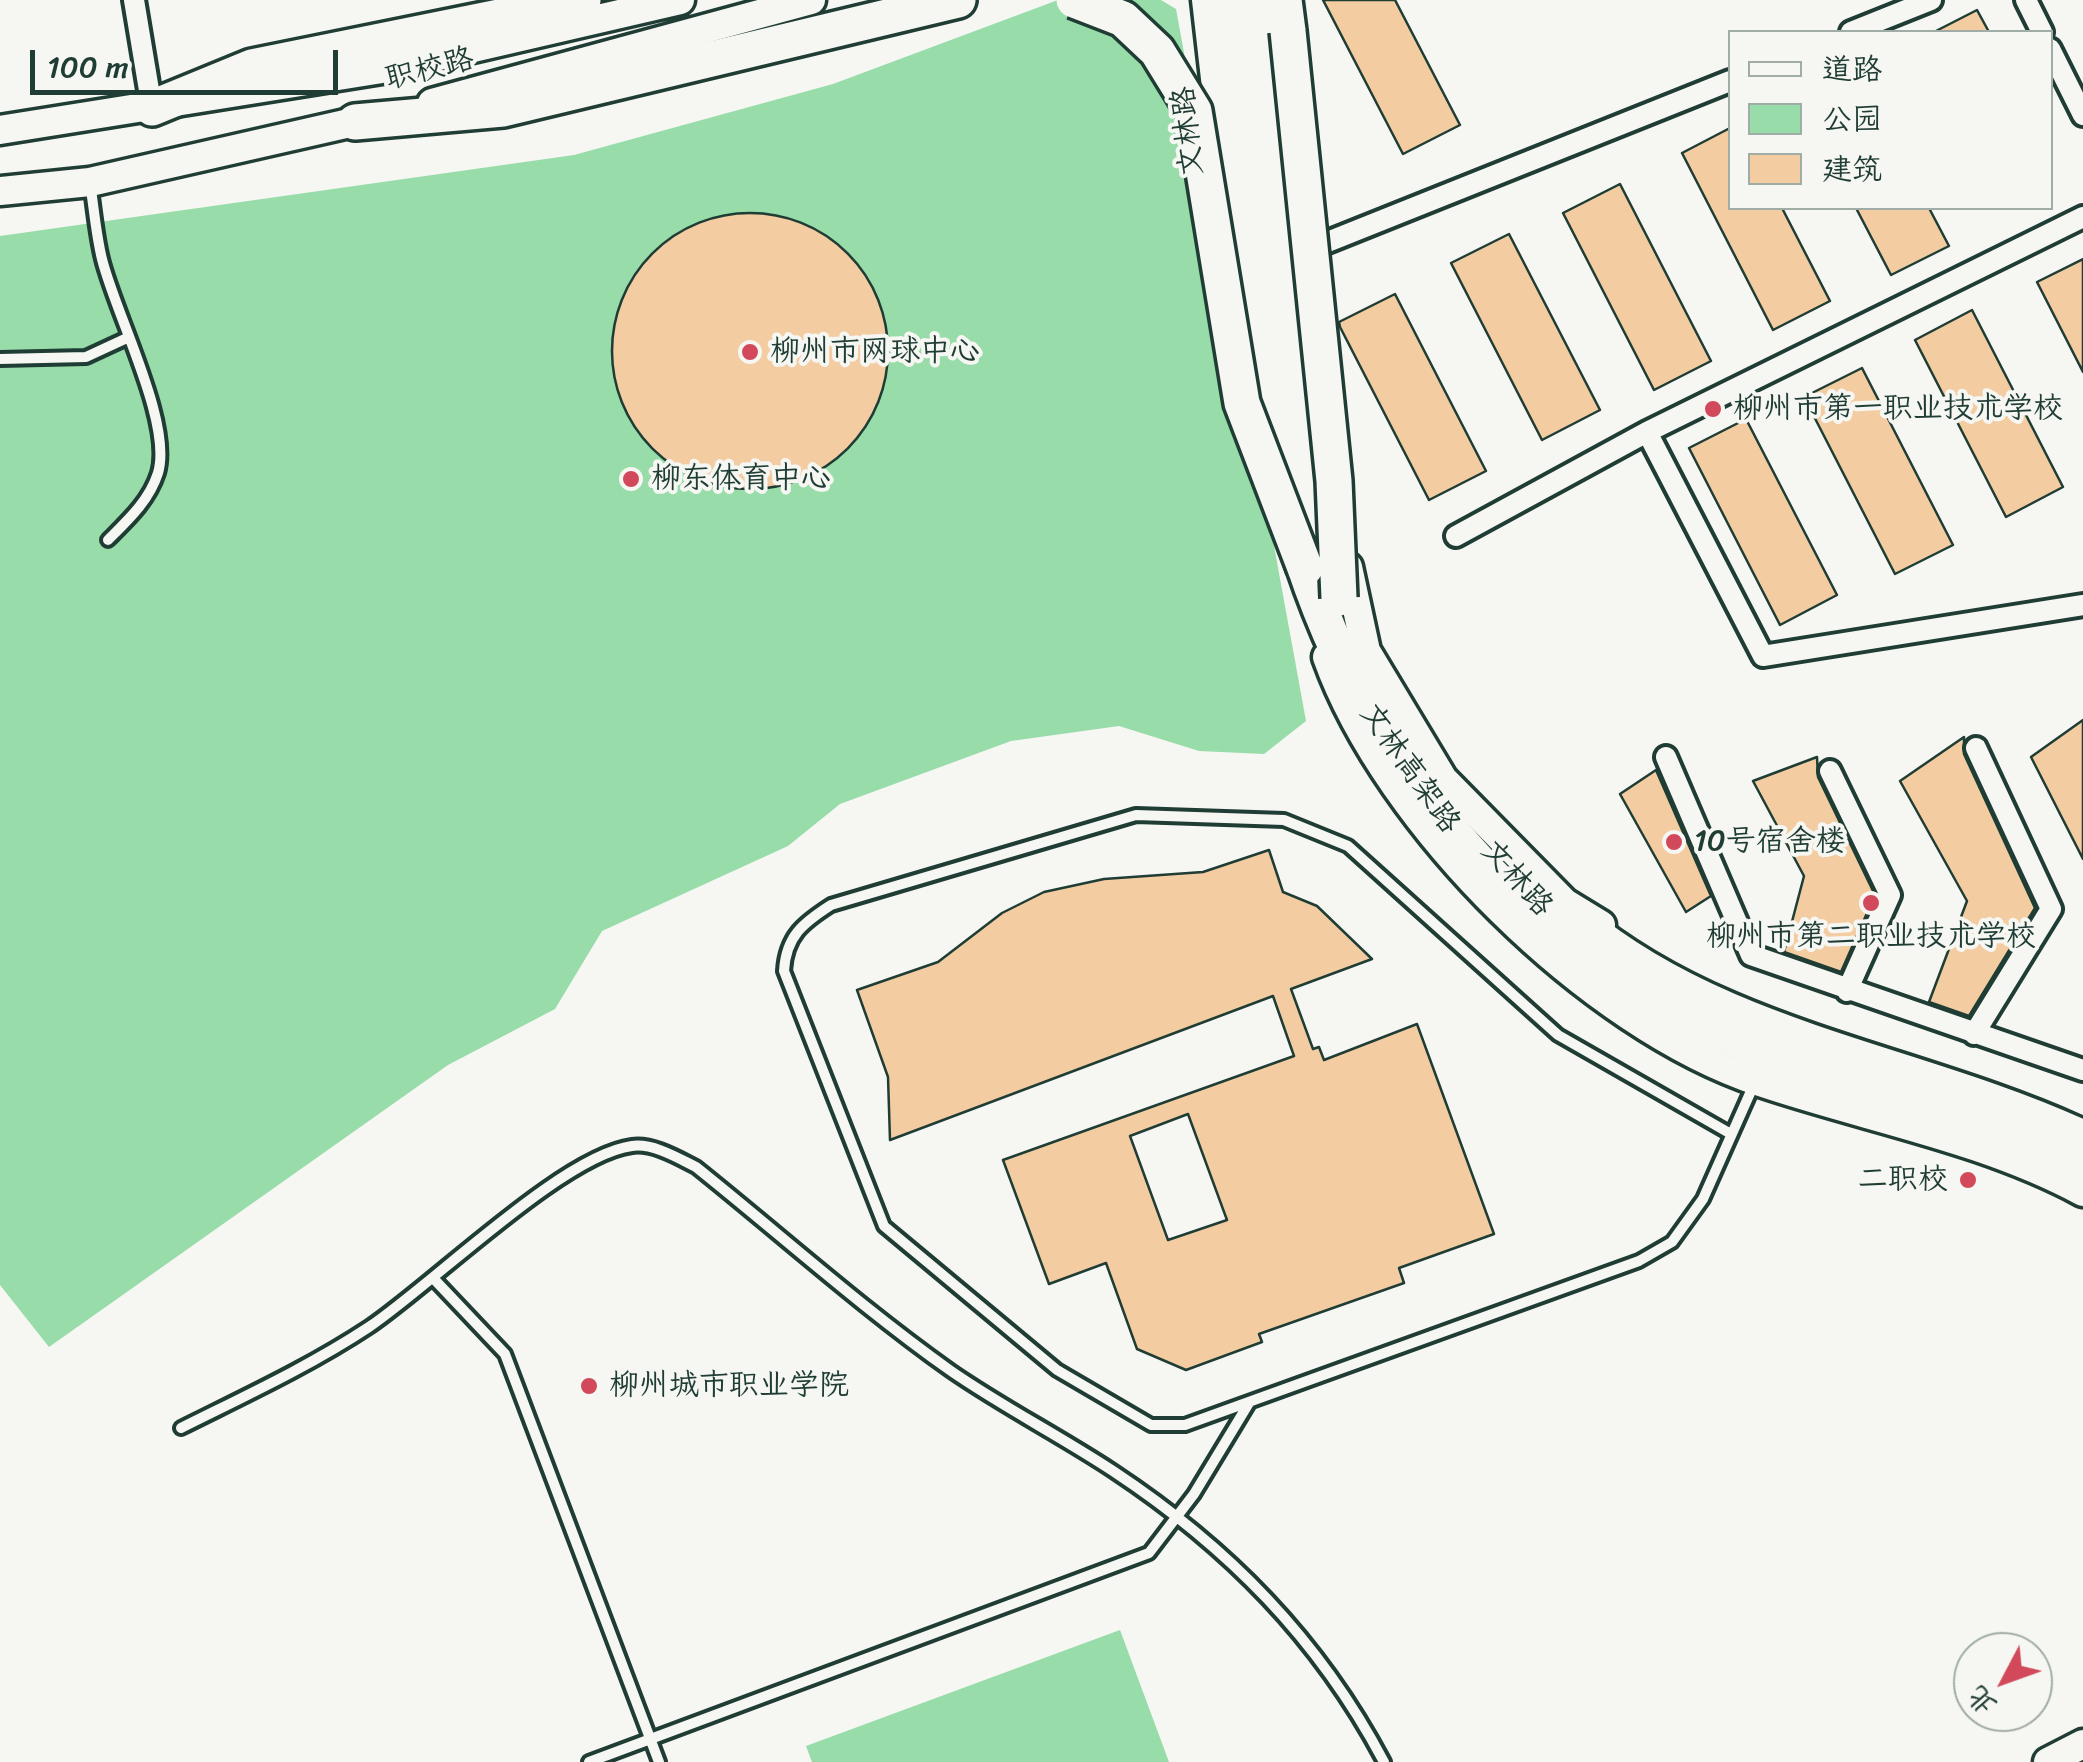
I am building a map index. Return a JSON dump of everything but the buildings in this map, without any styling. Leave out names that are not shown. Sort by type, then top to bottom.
[{"type":"highway","points":[[152,108],[252,66],[519,16],[583,0]]},
{"type":"highway","points":[[355,122],[503,109],[958,0]]},
{"type":"highway","points":[[1074,0],[1123,19],[1146,40],[1194,111],[1242,403],[1305,568]]},
{"type":"highway","name":"文林高架路","points":[[1226,0],[1264,401],[1274,468],[1332,644],[1361,705],[1424,796],[1480,866],[1574,949],[1634,991],[1705,1028],[2010,1134],[2083,1168]]},
{"type":"highway","name":"文林高架路","points":[[1252,0],[1285,361],[1322,558],[1359,654],[1416,749],[1465,817],[1504,858],[1595,936],[1696,996],[1746,1019],[2083,1135]]},
{"type":"highway","points":[[1284,0],[1334,481],[1339,598]]},
{"type":"main road","name":"职校路","points":[[0,130],[402,65],[680,0]]},
{"type":"main road","name":"职校路","points":[[0,190],[90,182],[355,122],[553,73],[811,0]]},
{"type":"main road","name":"文林路","points":[[1206,0],[1255,436],[1344,706],[1421,822],[1536,948],[1668,1040],[1755,1081],[1930,1133],[2051,1174],[2083,1192]]},
{"type":"main road","name":"文林路","points":[[1263,0],[1306,373],[1366,652],[1443,778],[1565,902],[1735,1008],[2083,1135]]},
{"type":"main road","points":[[2048,1762],[2083,1744]]},
{"type":"street","points":[[134,0],[152,108]]},
{"type":"street","points":[[1855,30],[1932,0]]},
{"type":"street","points":[[2026,0],[2041,30]]},
{"type":"street","points":[[2053,55],[2083,116]]},
{"type":"street","points":[[1294,256],[1728,82]]},
{"type":"street","points":[[1456,536],[1647,432],[2083,216]]},
{"type":"street","points":[[1647,432],[1763,656],[2083,605]]},
{"type":"street","points":[[1974,1034],[2052,909],[1976,748]]},
{"type":"street","points":[[1666,757],[1750,956],[2083,1070]]},
{"type":"street","points":[[1830,770],[1890,895],[1847,991]]},
{"type":"lane","points":[[90,182],[102,258],[156,416],[161,448],[158,473],[142,506],[108,540]]},
{"type":"lane","points":[[0,359],[86,358],[127,338]]},
{"type":"lane","points":[[1731,1134],[1558,1035],[1348,846],[1284,820],[1210,814],[1136,815],[831,905],[803,923],[785,948],[784,971],[884,1226],[1057,1370],[1150,1425],[1185,1425],[1639,1261],[1672,1242],[1696,1210],[1731,1134],[1755,1081]]},
{"type":"lane","points":[[181,1428],[301,1368],[370,1326],[546,1189],[596,1158],[633,1145],[664,1152],[696,1167],[871,1312],[956,1374],[1112,1470],[1178,1517],[1276,1603],[1339,1686],[1384,1762]]},
{"type":"lane","points":[[433,1278],[506,1354],[660,1762]]},
{"type":"lane","points":[[588,1762],[1149,1553],[1178,1517],[1249,1402]]},
{"type":"green space","name":"柳东体育中心","points":[[1058,0],[1161,0],[1176,9],[1306,721],[1264,754],[1199,751],[1119,726],[1011,741],[840,804],[788,846],[602,931],[555,1009],[448,1065],[49,1347],[0,1285],[0,236],[574,155],[833,84]]},
{"type":"green space","points":[[1120,1630],[1169,1762],[812,1762],[806,1746]]},
{"type":"place","name":"柳州市网球中心","points":[[750,352]]},
{"type":"place","name":"柳州市第一职业技术学校","points":[[1713,409]]},
{"type":"place","name":"柳东体育中心","points":[[631,479]]},
{"type":"place","name":"10号宿舍楼","points":[[1674,842]]},
{"type":"place","name":"柳州市第二职业技术学校","points":[[1871,903]]},
{"type":"place","name":"二职校","points":[[1968,1180]]},
{"type":"place","name":"柳州城市职业学院","points":[[589,1386]]}]
